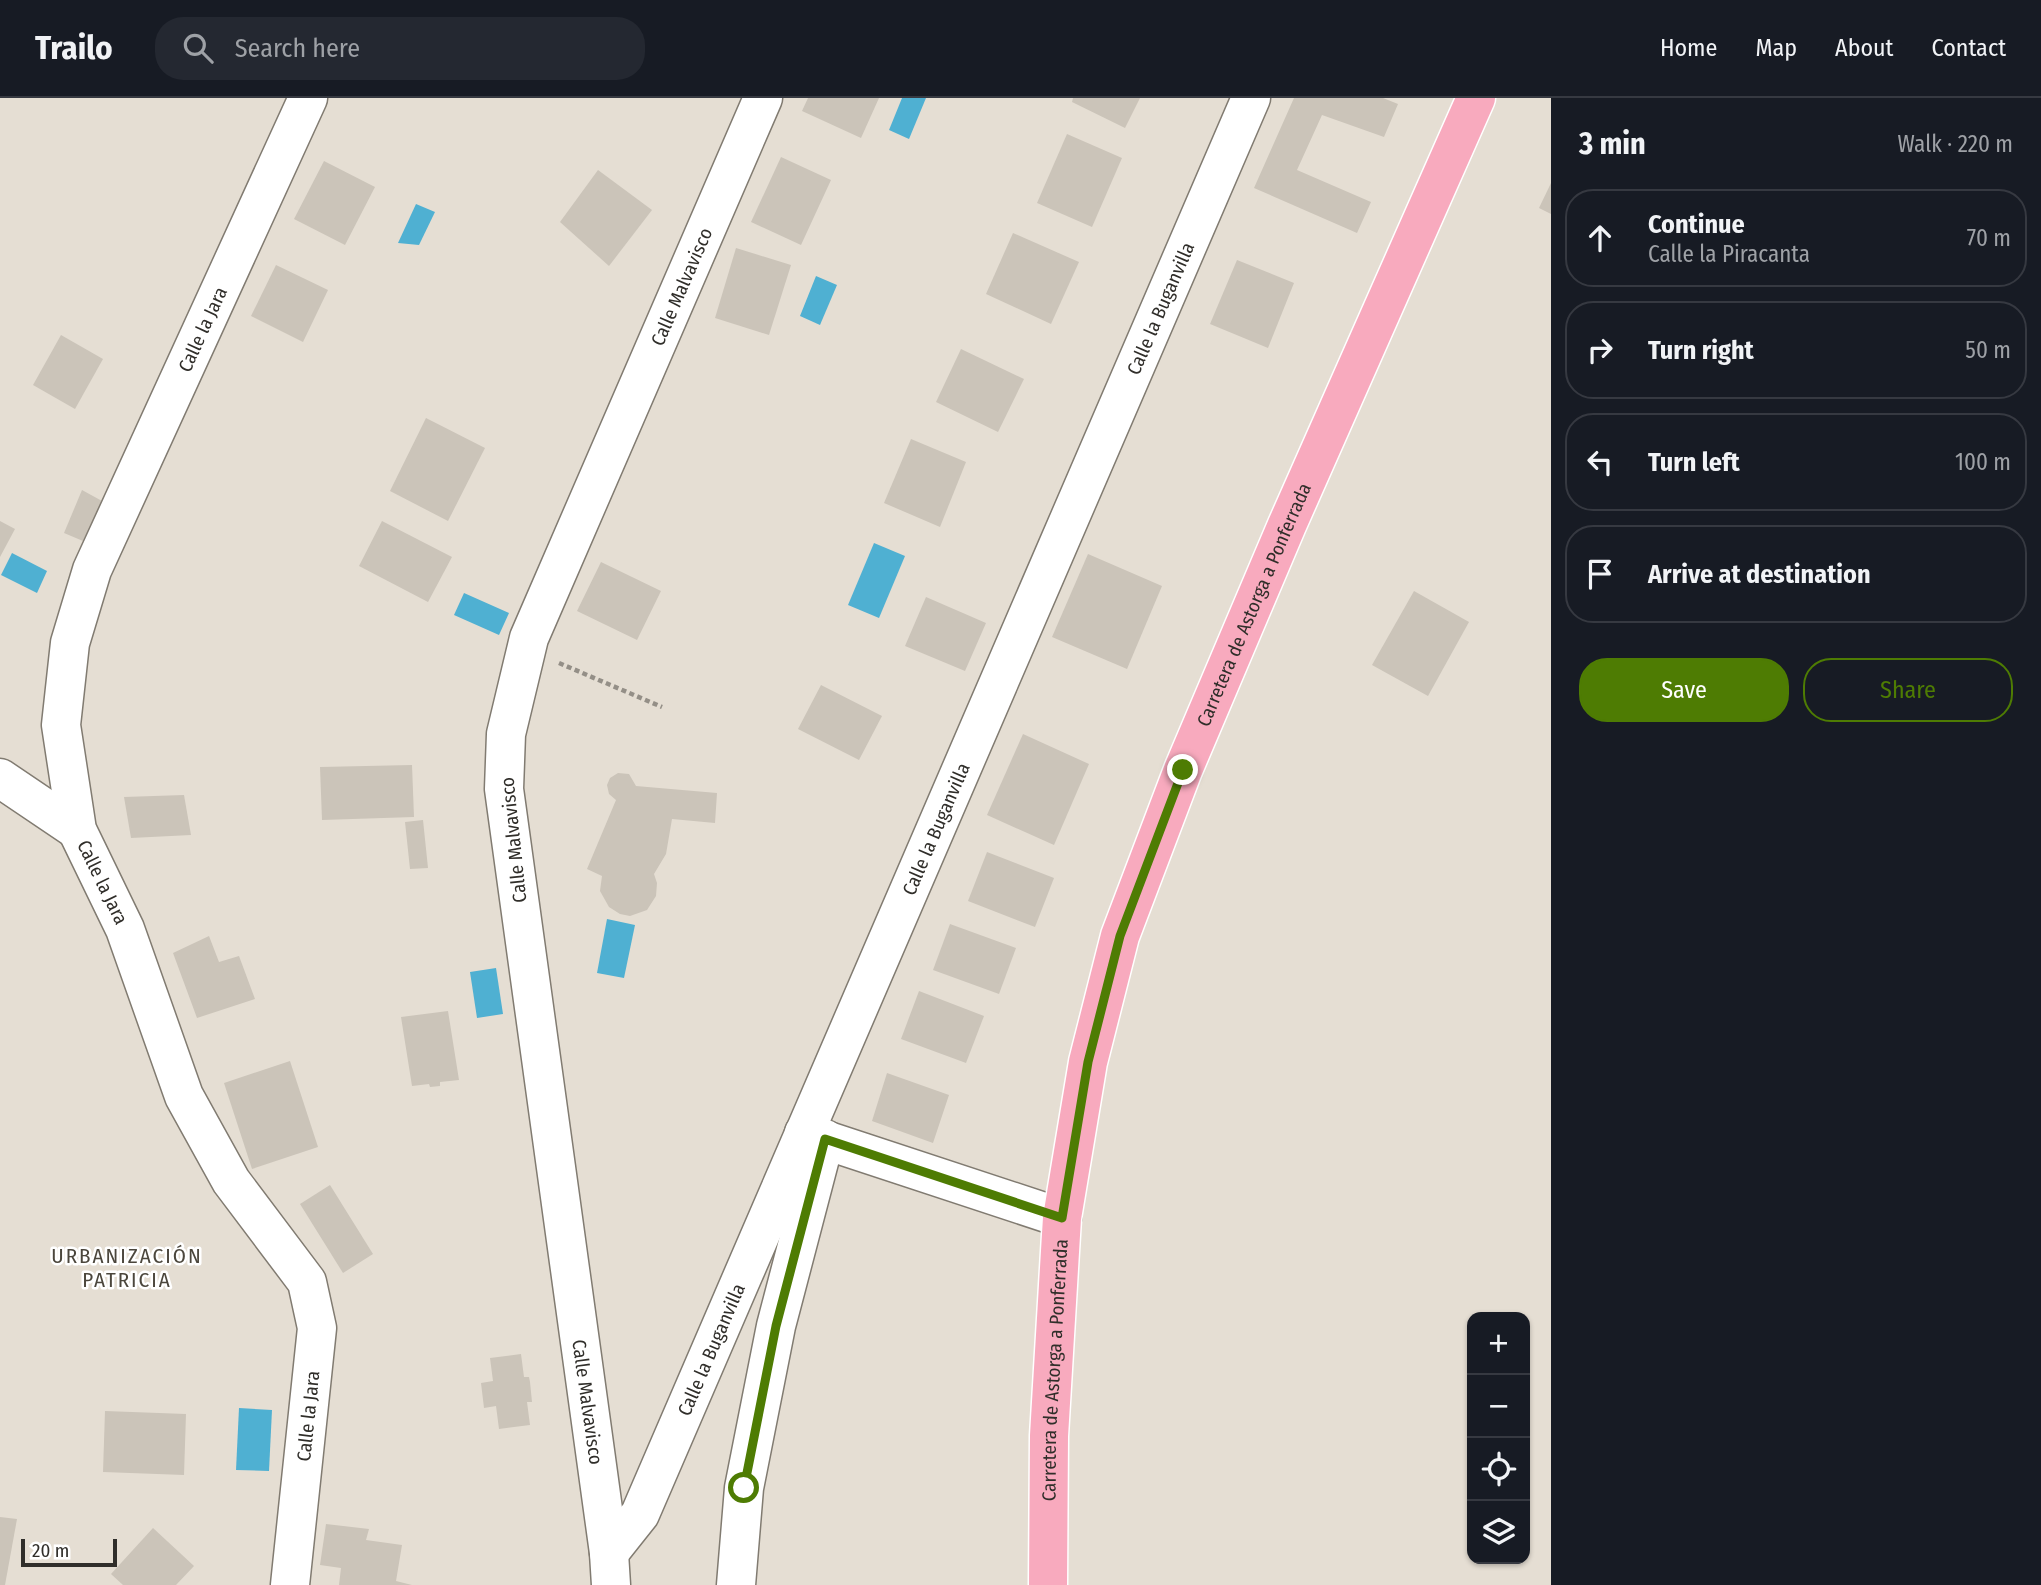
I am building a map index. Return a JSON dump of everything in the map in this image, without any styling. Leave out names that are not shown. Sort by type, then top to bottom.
[{"type":"main road","name":"Carretera de Astorga a Ponferrada","points":[[1048,1585],[1049,1436],[1062,1218],[1088,1062],[1120,936],[1183,770],[1287,525],[1476,98]]},
{"type":"street","name":"Calle la Jara","points":[[290,1585],[317,1328],[307,1282],[231,1181],[184,1096],[125,929],[78,830],[61,725],[70,643],[92,570],[308,98]]},
{"type":"street","name":"Calle Malvavisco","points":[[610,1569],[504,789],[506,734],[526,649],[763,98]]},
{"type":"street","name":"Calle la Buganvilla","points":[[610,1569],[640,1514],[814,1136],[1251,98]]},
{"type":"street","points":[[0,778],[78,830]]},
{"type":"street","points":[[736,1585],[744,1488],[814,1136],[1062,1218]]},
{"type":"path","points":[[526,649],[662,708]]},
{"type":"water","points":[[902,98],[926,98],[909,139],[889,130]]},
{"type":"water","points":[[416,204],[435,212],[419,245],[398,243]]},
{"type":"water","points":[[816,276],[837,285],[820,325],[800,316]]},
{"type":"water","points":[[874,543],[905,556],[879,618],[848,605]]},
{"type":"water","points":[[12,553],[47,571],[37,593],[1,575]]},
{"type":"water","points":[[464,593],[509,613],[499,635],[454,615]]},
{"type":"water","points":[[607,919],[635,925],[624,978],[597,973]]},
{"type":"water","points":[[496,968],[503,1014],[477,1018],[470,972]]},
{"type":"water","points":[[239,1408],[272,1410],[269,1471],[236,1470]]},
{"type":"building","points":[[808,98],[879,98],[861,138],[802,111]]},
{"type":"building","points":[[1073,98],[1140,98],[1125,128],[1072,102]]},
{"type":"building","points":[[1294,98],[1383,98],[1398,104],[1384,137],[1322,115],[1297,170],[1371,202],[1357,233],[1254,188]]},
{"type":"building","points":[[1067,134],[1122,158],[1092,227],[1037,203]]},
{"type":"building","points":[[781,157],[831,180],[801,245],[751,222]]},
{"type":"building","points":[[324,161],[375,187],[345,245],[294,219]]},
{"type":"building","points":[[598,170],[652,210],[609,266],[560,222]]},
{"type":"building","points":[[1551,183],[1551,214],[1539,208]]},
{"type":"building","points":[[1013,233],[1079,262],[1051,324],[986,294]]},
{"type":"building","points":[[736,248],[791,265],[769,335],[715,318]]},
{"type":"building","points":[[1237,260],[1294,283],[1268,348],[1210,324]]},
{"type":"building","points":[[276,265],[328,290],[303,342],[251,316]]},
{"type":"building","points":[[61,335],[103,359],[75,409],[33,385]]},
{"type":"building","points":[[961,349],[1024,379],[998,432],[936,402]]},
{"type":"building","points":[[426,418],[485,448],[448,521],[390,491]]},
{"type":"building","points":[[911,439],[966,462],[940,527],[884,503]]},
{"type":"building","points":[[82,490],[102,501],[83,541],[64,533]]},
{"type":"building","points":[[0,521],[15,529],[0,557]]},
{"type":"building","points":[[382,521],[452,557],[428,602],[359,566]]},
{"type":"building","points":[[1088,554],[1162,586],[1127,669],[1052,637]]},
{"type":"building","points":[[601,562],[661,591],[637,640],[577,611]]},
{"type":"building","points":[[1414,591],[1469,622],[1428,696],[1372,665]]},
{"type":"building","points":[[926,597],[986,623],[965,671],[905,646]]},
{"type":"building","points":[[821,685],[882,716],[859,760],[798,729]]},
{"type":"building","points":[[1023,734],[1089,764],[1054,845],[987,815]]},
{"type":"building","points":[[412,765],[414,817],[322,820],[320,767]]},
{"type":"building","points":[[618,773],[629,774],[636,786],[717,793],[715,823],[672,819],[666,854],[654,874],[657,883],[656,896],[647,910],[630,916],[620,914],[609,907],[600,891],[602,876],[587,869],[616,800],[609,794],[607,785],[610,778]]},
{"type":"building","points":[[184,795],[191,835],[131,838],[124,797]]},
{"type":"building","points":[[423,820],[428,868],[410,869],[405,822]]},
{"type":"building","points":[[987,852],[1054,878],[1035,927],[968,901]]},
{"type":"building","points":[[950,924],[1016,948],[999,994],[933,970]]},
{"type":"building","points":[[209,936],[219,962],[239,956],[255,999],[197,1018],[173,953]]},
{"type":"building","points":[[919,991],[984,1016],[966,1063],[901,1039]]},
{"type":"building","points":[[448,1011],[459,1080],[440,1082],[440,1086],[412,1086],[401,1017]]},
{"type":"building","points":[[290,1061],[318,1147],[252,1169],[224,1083]]},
{"type":"building","points":[[887,1073],[949,1095],[933,1143],[872,1121]]},
{"type":"building","points":[[330,1185],[373,1254],[343,1273],[300,1204]]},
{"type":"building","points":[[521,1354],[524,1377],[529,1377],[530,1382],[532,1402],[527,1402],[530,1425],[499,1429],[496,1406],[484,1408],[481,1383],[493,1381],[490,1358]]},
{"type":"building","points":[[105,1411],[186,1414],[184,1475],[103,1472]]},
{"type":"building","points":[[0,1517],[17,1519],[5,1585],[0,1585]]},
{"type":"building","points":[[326,1524],[369,1529],[366,1540],[402,1545],[396,1581],[412,1585],[339,1585],[341,1568],[320,1565]]},
{"type":"building","points":[[153,1528],[194,1566],[176,1585],[123,1585],[111,1574]]},
{"type":"district","name":"URBANIZACIÓN PATRICIA","points":[[127,1268]]},
{"type":"route","points":[[744,1488],[776,1326],[825,1139],[1062,1218],[1088,1062],[1120,936],[1183,770]]}]
